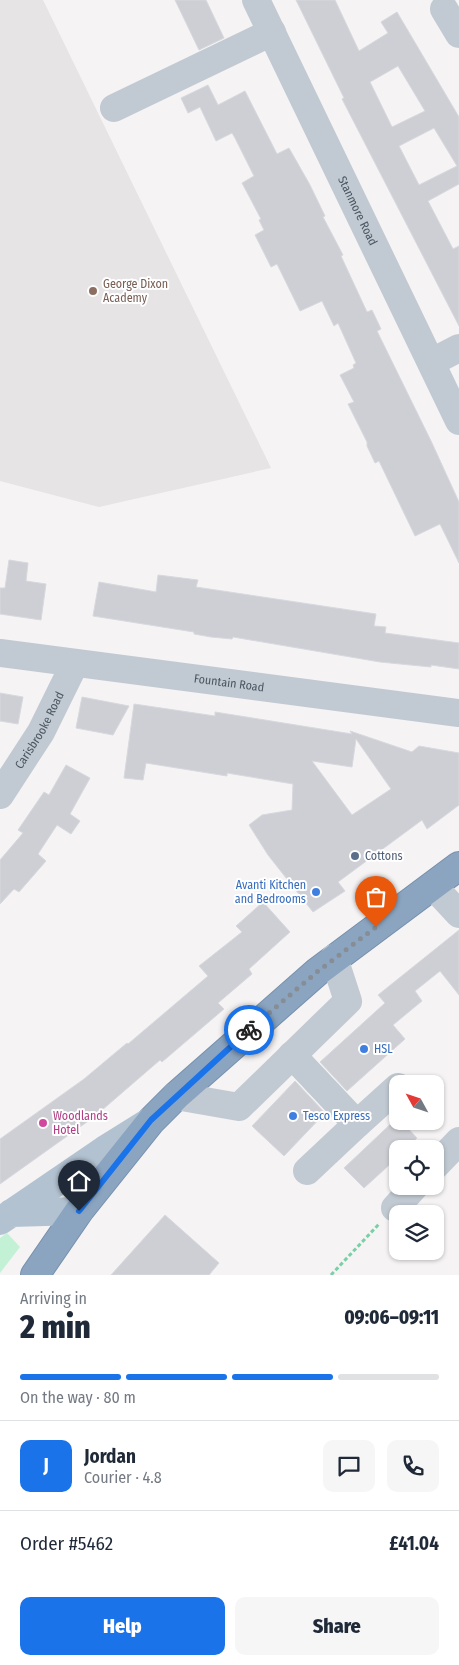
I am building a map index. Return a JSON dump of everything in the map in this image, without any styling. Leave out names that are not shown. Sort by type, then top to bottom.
[{"type":"highway","points":[[35,1275],[79,1211],[151,1120],[246,1033],[334,958],[459,866]]},
{"type":"main road","points":[[6,1217],[151,1120]]},
{"type":"main road","points":[[6,1217],[79,1211]]},
{"type":"street","name":"Stanmore Road","points":[[256,0],[459,421]]},
{"type":"street","points":[[444,10],[459,34]]},
{"type":"street","points":[[114,108],[272,32]]},
{"type":"street","points":[[432,362],[459,348]]},
{"type":"street","name":"Fountain Road","points":[[0,652],[459,713]]},
{"type":"street","name":"Carisbrooke Road","points":[[0,795],[41,732],[75,663]]},
{"type":"street","points":[[433,886],[459,914]]},
{"type":"street","points":[[176,1096],[239,1107],[348,1001],[334,958]]},
{"type":"street","points":[[292,1055],[357,1124]]},
{"type":"street","points":[[307,1171],[389,1095]]},
{"type":"street","points":[[444,1157],[459,1141]]},
{"type":"street","points":[[398,1205],[407,1195]]},
{"type":"path","points":[[331,1275],[389,1214]]},
{"type":"shaded area","name":"George Dixon Academy","points":[[0,0],[43,0],[271,468],[99,507],[0,481]]},
{"type":"green space","points":[[7,1233],[20,1247],[0,1273],[0,1238]]},
{"type":"building","points":[[175,0],[206,0],[224,38],[199,50]]},
{"type":"building","points":[[296,0],[335,0],[359,51],[388,33],[381,22],[397,12],[459,117],[459,184],[428,201],[453,249],[459,246],[459,326],[342,99],[344,98]],"holes":[[[398,66],[425,111],[392,127],[370,82]],[[434,128],[457,166],[419,185],[399,146]]]},
{"type":"building","points":[[208,85],[218,105],[245,91],[277,154],[289,148],[310,185],[367,312],[372,310],[381,329],[377,331],[459,502],[459,563],[440,524],[415,536],[379,461],[375,463],[348,404],[354,402],[340,375],[354,368],[353,365],[356,363],[338,323],[334,326],[322,301],[300,311],[277,264],[271,267],[255,235],[264,230],[259,220],[261,219],[242,183],[254,176],[232,133],[216,141],[200,107],[188,113],[181,98]]},
{"type":"building","points":[[9,560],[28,563],[26,581],[46,584],[41,620],[0,614],[0,588],[5,588]]},
{"type":"building","points":[[158,575],[198,580],[196,587],[376,614],[374,626],[386,627],[385,633],[459,643],[459,669],[431,665],[431,667],[380,662],[233,637],[232,639],[211,637],[194,634],[194,632],[93,616],[99,582],[156,592]]},
{"type":"building","points":[[0,693],[23,697],[18,724],[0,721]]},
{"type":"building","points":[[82,697],[129,706],[113,735],[76,728]]},
{"type":"building","points":[[134,704],[215,716],[215,712],[352,734],[350,731],[412,752],[419,746],[459,753],[459,805],[427,829],[422,820],[338,882],[345,891],[313,912],[268,855],[249,825],[262,815],[292,810],[293,784],[227,773],[227,776],[146,763],[143,780],[124,778]],"holes":[[[356,739],[391,789],[352,815],[312,761],[352,767]]]},
{"type":"building","points":[[66,765],[90,778],[70,814],[80,821],[71,834],[57,825],[38,854],[46,861],[19,892],[14,889],[0,904],[0,860],[23,833],[18,830],[44,792],[49,795]]},
{"type":"building","points":[[263,902],[290,932],[249,969],[252,974],[218,1003],[224,1009],[162,1062],[160,1060],[94,1117],[0,1184],[0,1139],[84,1079],[208,976],[199,966],[242,932],[236,926]]},
{"type":"building","points":[[459,930],[459,995],[440,971],[415,991],[422,1001],[393,1025],[405,1039],[347,1091],[320,1062],[385,1003],[378,995]]},
{"type":"building","name":"Tesco Express","points":[[295,1081],[325,1113],[284,1156],[252,1126]]},
{"type":"building","points":[[389,1126],[389,1130],[409,1130],[417,1138],[415,1140],[389,1140],[389,1165],[364,1188],[344,1168]]},
{"type":"building","points":[[165,1215],[219,1263],[209,1275],[111,1275]]},
{"type":"way so far","points":[[249,1030],[317,972],[376,927]]},
{"type":"place","name":"George Dixon Academy","points":[[93,291]]},
{"type":"place","name":"Cottons","points":[[355,856]]},
{"type":"place","name":"Avanti Kitchen and Bedrooms","points":[[316,892]]},
{"type":"place","name":"HSL","points":[[364,1049]]},
{"type":"place","name":"Tesco Express","points":[[293,1116]]},
{"type":"place","name":"Woodlands Hotel","points":[[43,1123]]},
{"type":"route","points":[[79,1211],[151,1120],[249,1030]]}]
